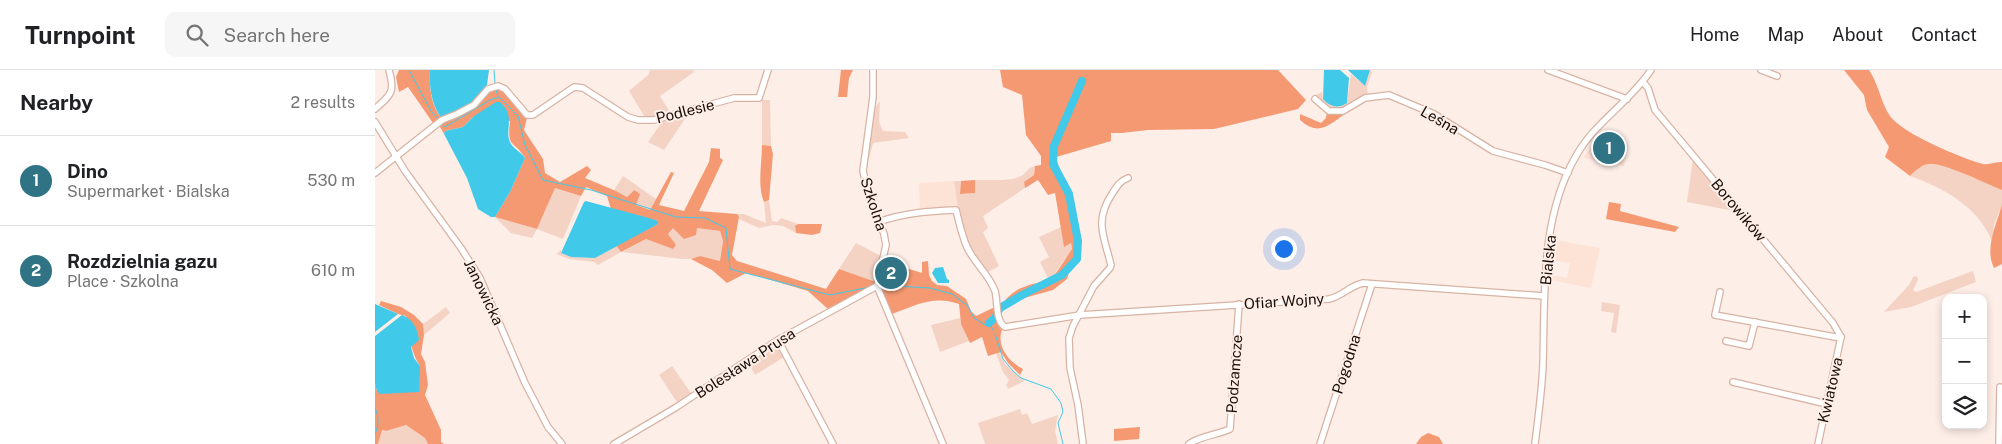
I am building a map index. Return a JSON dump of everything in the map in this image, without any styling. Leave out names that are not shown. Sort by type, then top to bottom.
[{"type":"street","points":[[375,109],[390,95],[393,89],[389,70]]},
{"type":"street","name":"Podlesie","points":[[396,157],[442,120],[474,105],[488,89],[498,86],[505,89],[527,115],[533,115],[574,87],[583,88],[628,117],[638,120],[654,120],[734,98],[759,98],[768,70]]},
{"type":"street","name":"Szkolna","points":[[873,70],[873,97],[863,171],[870,201],[886,245],[877,286]]},
{"type":"street","points":[[1548,70],[1627,99]]},
{"type":"street","name":"Bialska","points":[[1535,444],[1543,373],[1545,296],[1553,216],[1567,174],[1577,154],[1590,136],[1643,82],[1651,70]]},
{"type":"street","points":[[1761,70],[1777,76]]},
{"type":"street","name":"Borowików","points":[[1643,82],[1648,88],[1655,110],[1833,323],[1841,337]]},
{"type":"street","name":"Leśna","points":[[1315,99],[1329,111],[1343,111],[1365,98],[1389,95],[1433,114],[1493,151],[1545,165],[1567,174]]},
{"type":"street","name":"Janowicka","points":[[375,122],[396,157],[461,248],[480,278],[525,383],[548,427],[562,444]]},
{"type":"street","points":[[375,173],[396,157]]},
{"type":"street","points":[[1083,444],[1069,354],[1069,338],[1073,326],[1094,286],[1110,268],[1111,264],[1101,224],[1101,215],[1104,206],[1121,180],[1128,178]]},
{"type":"street","name":"Ofiar Wojny","points":[[878,222],[923,212],[956,210],[967,249],[993,287],[1001,325],[1005,327],[1080,315],[1329,299],[1338,297],[1352,286],[1372,284],[1545,296]]},
{"type":"street","name":"Pogodna","points":[[1320,444],[1372,284]]},
{"type":"street","points":[[877,286],[943,444]]},
{"type":"street","name":"Bolesława Prusa","points":[[614,444],[675,408],[778,340],[877,286]]},
{"type":"street","points":[[1720,292],[1715,315],[1835,338],[1841,337]]},
{"type":"street","name":"Podzamcze","points":[[1189,444],[1199,439],[1217,435],[1230,428],[1239,304]]},
{"type":"street","points":[[1726,342],[1749,346],[1755,322]]},
{"type":"street","name":"Kwiatowa","points":[[1818,444],[1841,337]]},
{"type":"street","points":[[778,340],[833,444]]},
{"type":"street","points":[[1733,382],[1827,404]]},
{"type":"street","points":[[1999,444],[2000,387]]},
{"type":"shaded area","points":[[399,70],[454,70],[430,71],[431,96],[441,118],[433,123],[408,87],[399,92],[396,77]]},
{"type":"shaded area","points":[[650,70],[693,70],[694,72],[660,96],[671,114],[646,119],[629,91],[648,75]]},
{"type":"shaded area","points":[[841,70],[853,70],[849,78],[847,97],[838,97]]},
{"type":"shaded area","points":[[1000,70],[1278,70],[1306,100],[1298,109],[1214,129],[1148,130],[1111,133],[1111,141],[1056,157],[1076,221],[1079,261],[1070,269],[1067,279],[1053,290],[1013,301],[1000,311],[999,307],[1017,290],[1054,276],[1072,249],[1071,243],[1064,247],[1055,193],[1048,195],[1038,180],[1025,188],[1024,182],[1034,175],[1035,166],[1041,165],[1041,156],[1026,135],[1022,95],[1003,87]]},
{"type":"shaded area","points":[[1370,70],[1372,72],[1367,87],[1368,95],[1347,107],[1334,110],[1327,108],[1316,95],[1322,92],[1323,99],[1329,103],[1334,106],[1343,105],[1347,103],[1351,74],[1365,86]]},
{"type":"shaded area","points":[[1844,70],[1869,70],[1890,116],[1919,138],[1947,151],[1983,164],[2002,162],[2002,190],[1955,170],[1936,165],[1929,164],[1923,166],[1910,176],[1885,157],[1889,147],[1867,110],[1864,95]]},
{"type":"shaded area","points":[[497,89],[505,91],[527,118],[524,130],[543,159],[545,173],[560,182],[587,166],[591,170],[585,178],[627,197],[634,190],[640,194],[636,205],[650,210],[671,172],[674,173],[659,205],[684,211],[709,162],[711,148],[720,149],[720,158],[723,160],[699,211],[737,214],[739,217],[732,255],[737,261],[826,289],[839,269],[876,282],[875,286],[829,310],[808,291],[746,273],[727,283],[712,270],[691,259],[700,256],[720,261],[723,241],[720,231],[697,228],[696,235],[684,239],[673,228],[668,234],[676,245],[673,249],[646,239],[621,252],[616,245],[658,224],[658,221],[611,209],[607,196],[586,187],[581,196],[555,188],[537,229],[495,217],[510,192],[525,158],[510,140],[510,121],[474,116],[463,127],[445,131],[444,134],[439,125],[475,106],[489,93]]},
{"type":"shaded area","points":[[762,100],[770,100],[771,146],[762,145]]},
{"type":"shaded area","points":[[880,101],[879,122],[883,131],[905,132],[909,138],[873,143],[867,162],[874,109]]},
{"type":"shaded area","points":[[1327,112],[1346,113],[1329,125],[1318,128],[1313,128],[1300,120],[1300,114],[1321,123],[1326,118]]},
{"type":"shaded area","points":[[687,116],[664,150],[648,142],[662,122]]},
{"type":"shaded area","points":[[1597,138],[1628,145],[1624,166],[1583,158]]},
{"type":"shaded area","points":[[762,145],[771,146],[773,154],[769,200],[764,202],[760,182]]},
{"type":"shaded area","points":[[1693,159],[1734,211],[1687,202]]},
{"type":"shaded area","points":[[1928,164],[1947,166],[2002,190],[2002,204],[1994,225],[1992,241],[1986,229],[1969,208],[1935,186],[1910,176],[1918,168]]},
{"type":"shaded area","points":[[1035,166],[1034,175],[1024,182],[1025,188],[983,216],[988,228],[983,232],[999,266],[988,272],[967,243],[958,209],[954,181],[961,181],[960,194],[975,193],[975,180],[1015,178]]},
{"type":"shaded area","points":[[623,176],[656,199],[650,210],[636,205],[633,190],[627,197],[614,190]]},
{"type":"shaded area","points":[[975,180],[975,193],[960,194],[961,181]]},
{"type":"shaded area","points":[[954,181],[958,209],[954,207],[920,209],[919,183]]},
{"type":"shaded area","points":[[555,188],[581,196],[563,239],[537,229]]},
{"type":"shaded area","points":[[769,200],[772,221],[777,222],[781,218],[798,224],[795,227],[796,233],[783,226],[773,225],[759,228],[739,219],[737,214],[744,214],[766,223],[764,202]]},
{"type":"shaded area","points":[[1609,202],[1621,204],[1620,211],[1679,227],[1675,232],[1606,219]]},
{"type":"shaded area","points":[[2002,204],[2002,264],[1994,268],[1990,252],[1991,244]]},
{"type":"shaded area","points":[[495,217],[537,229],[532,238],[511,233]]},
{"type":"shaded area","points":[[798,224],[822,224],[820,233],[812,235],[796,233],[795,226]]},
{"type":"shaded area","points":[[1061,227],[1064,246],[1071,243],[1072,249],[1049,280],[1040,262],[1049,257],[1039,237]]},
{"type":"shaded area","points":[[673,228],[697,228],[720,231],[723,241],[720,261],[700,256],[683,259],[621,252],[598,265],[594,262],[569,259],[556,254],[561,250],[561,253],[571,257],[595,258],[616,245],[622,252],[646,239],[673,249],[675,245],[668,234]]},
{"type":"shaded area","points":[[1555,240],[1600,248],[1591,288],[1551,280],[1551,275],[1567,278],[1570,263],[1552,260]]},
{"type":"shaded area","points":[[856,243],[881,256],[876,282],[839,269]]},
{"type":"shaded area","points":[[928,261],[929,275],[932,281],[937,285],[947,286],[966,299],[971,311],[976,316],[995,307],[998,325],[1002,330],[1002,348],[1013,362],[1023,369],[1020,375],[1008,363],[1001,352],[988,356],[982,337],[970,343],[961,324],[959,304],[941,300],[925,302],[892,314],[880,287],[881,282],[905,280],[906,268],[922,273],[922,262]]},
{"type":"shaded area","points":[[1973,271],[1976,282],[1911,307],[1884,312],[1909,285],[1913,277],[1917,276],[1918,280],[1913,290],[1916,292]]},
{"type":"shaded area","points":[[381,301],[401,307],[414,315],[423,324],[424,335],[421,354],[425,362],[428,385],[425,395],[441,430],[441,442],[444,444],[428,444],[425,438],[406,425],[386,431],[382,430],[378,444],[375,444],[375,384],[377,391],[420,366],[412,348],[406,316],[379,305]]},
{"type":"shaded area","points":[[1602,302],[1620,305],[1616,333],[1611,332],[1614,313],[1601,311]]},
{"type":"shaded area","points":[[446,307],[450,313],[424,335],[423,324]]},
{"type":"shaded area","points":[[960,318],[969,341],[940,352],[931,325]]},
{"type":"shaded area","points":[[778,343],[784,357],[755,375],[748,362]]},
{"type":"shaded area","points":[[999,352],[1005,364],[1024,381],[1008,389],[1006,385],[1009,380],[1003,372],[996,353]]},
{"type":"shaded area","points":[[672,366],[691,393],[677,402],[659,375]]},
{"type":"shaded area","points":[[1020,409],[1022,415],[1027,413],[1032,424],[1058,415],[1055,431],[1058,444],[985,444],[978,423]]},
{"type":"shaded area","points":[[406,425],[425,438],[428,444],[378,444],[381,430],[386,431]]},
{"type":"shaded area","points":[[1140,427],[1139,439],[1114,441],[1114,429]]},
{"type":"shaded area","points":[[1428,433],[1439,437],[1443,444],[1416,444],[1421,437]]},
{"type":"water","points":[[430,70],[489,70],[487,85],[473,102],[441,118],[431,95]]},
{"type":"water","points":[[1324,70],[1340,70],[1349,78],[1347,103],[1334,106],[1328,104],[1323,99]]},
{"type":"water","points":[[1348,70],[1370,70],[1365,86]]},
{"type":"water","points":[[496,102],[500,102],[508,113],[508,134],[511,144],[525,158],[510,192],[495,217],[491,217],[478,209],[467,178],[444,134],[445,131],[463,127],[474,116]]},
{"type":"water","points":[[586,201],[649,218],[658,221],[658,224],[595,258],[571,257],[561,253]]},
{"type":"water","points":[[943,267],[949,283],[938,283],[932,273],[935,268]]},
{"type":"water","points":[[375,304],[398,314],[375,332]]},
{"type":"water","points":[[402,315],[412,322],[419,340],[411,347],[414,358],[420,366],[419,392],[380,394],[375,384],[375,336]]},
{"type":"waterway","points":[[409,70],[431,111],[438,119]]},
{"type":"waterway","points":[[494,70],[495,83]]},
{"type":"waterway","points":[[989,323],[995,318],[1000,308],[1062,275],[1077,259],[1078,241],[1069,194],[1053,164],[1054,146],[1082,81]]},
{"type":"waterway","points":[[496,90],[498,96]]},
{"type":"waterway","points":[[442,124],[445,127],[490,100],[499,97],[518,116],[525,145],[543,180],[591,190],[676,217],[705,218],[726,228],[730,269],[830,295],[870,287]]},
{"type":"waterway","points":[[879,285],[930,288],[952,294],[968,306],[974,318],[987,326],[989,323],[993,330]]},
{"type":"waterway","points":[[995,334],[1003,359],[1013,371],[1021,378],[1051,389],[1061,403],[1063,412],[1058,423],[1063,444]]},
{"type":"waterway","points":[[375,408],[378,421],[375,434]]},
{"type":"place","name":"Dino","points":[[1609,148]]},
{"type":"place","name":"Rozdzielnia gazu","points":[[891,273]]}]
